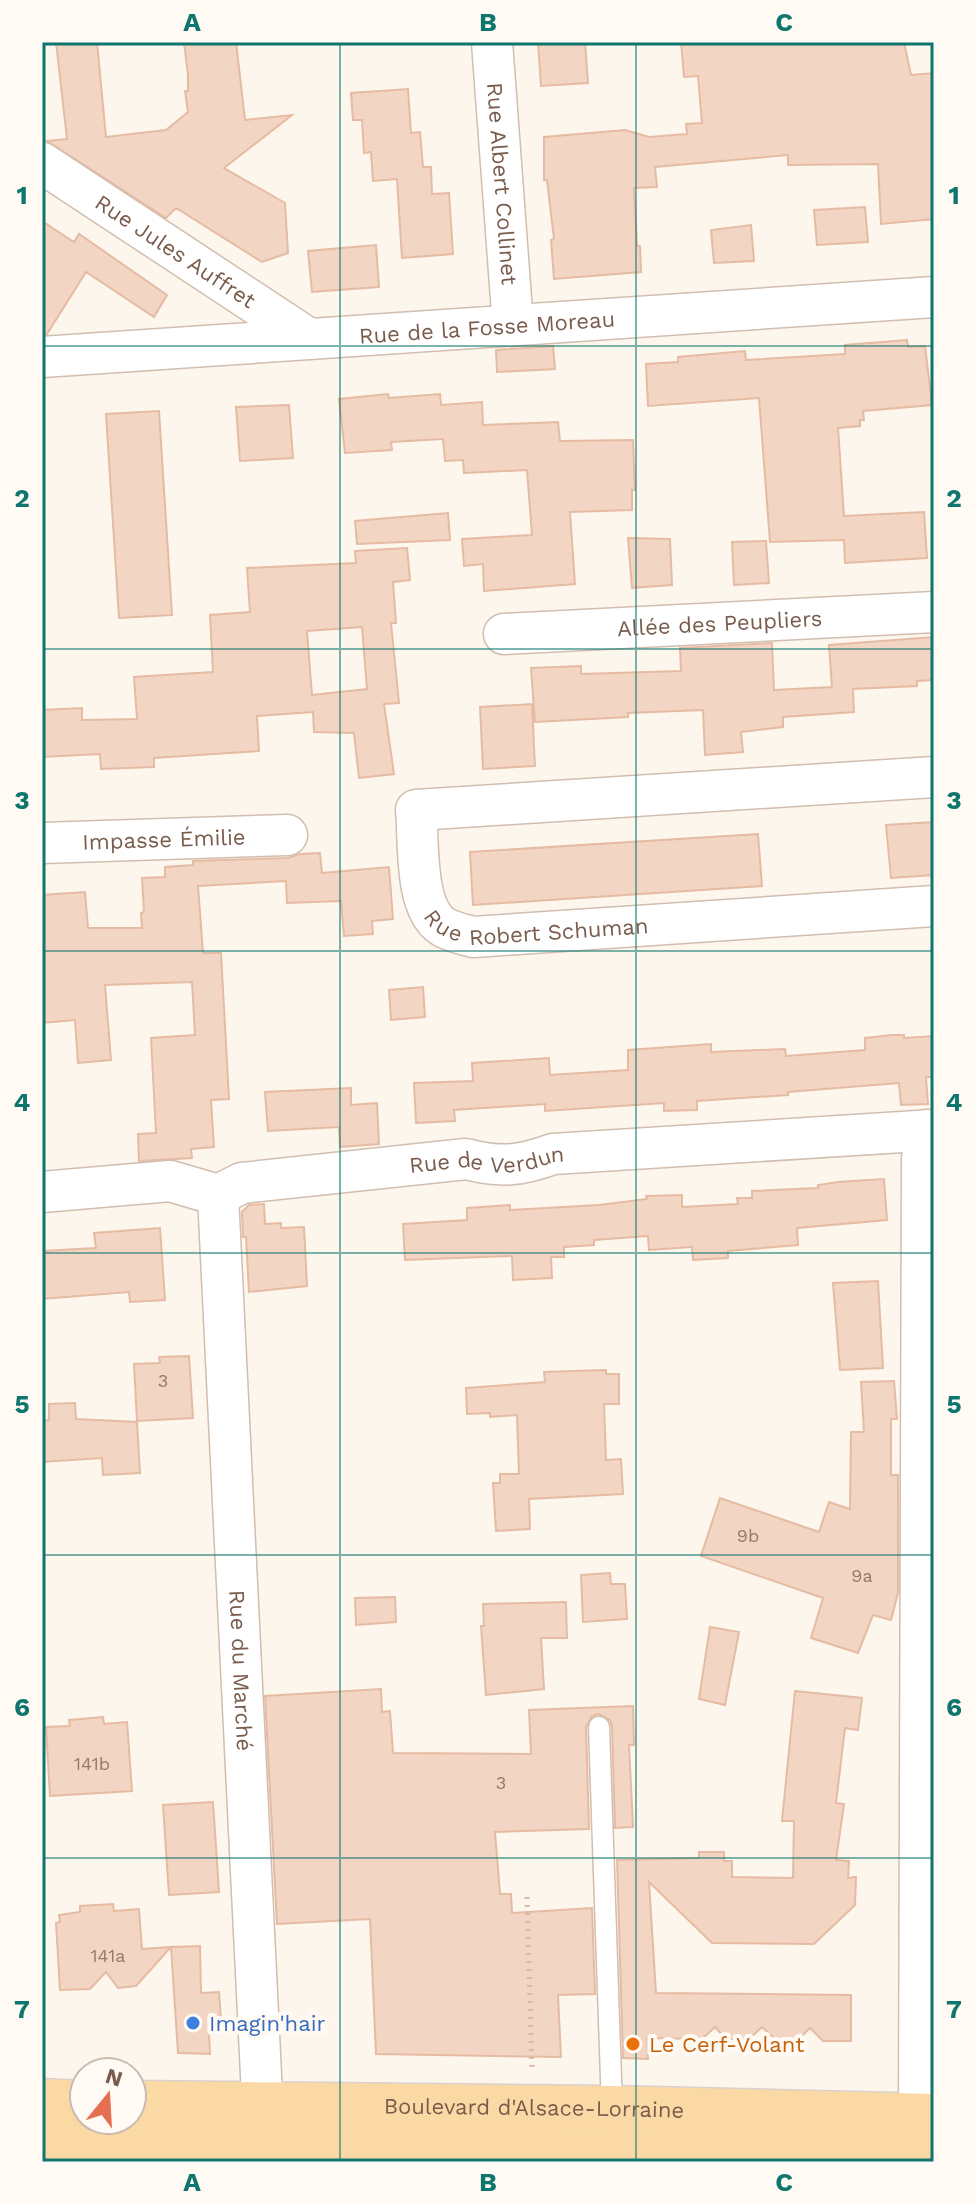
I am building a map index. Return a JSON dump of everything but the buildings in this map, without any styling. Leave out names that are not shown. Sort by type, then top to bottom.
[{"type":"main road","name":"Boulevard d'Alsace-Lorraine","points":[[148,2103],[612,2108],[927,2116]]},
{"type":"main road","name":"Boulevard d'Alsace-Lorraine","points":[[66,2126],[265,2147],[934,2157]]},
{"type":"street","name":"Rue Albert Collinet","points":[[492,42],[513,326]]},
{"type":"street","name":"Rue Jules Auffret","points":[[42,163],[309,339]]},
{"type":"street","name":"Rue de la Fosse Moreau","points":[[42,357],[934,297]]},
{"type":"street","name":"Allée des Peupliers","points":[[504,634],[934,612]]},
{"type":"street","name":"Rue Robert Schuman","points":[[934,777],[416,810],[423,897],[430,914],[441,925],[473,937],[934,906]]},
{"type":"street","name":"Impasse Émilie","points":[[42,843],[287,835]]},
{"type":"street","name":"Rue de Verdun","points":[[218,1195],[242,1183],[466,1159],[494,1166],[525,1164],[553,1154],[930,1130]]},
{"type":"street","points":[[927,2116],[928,1477],[922,1159],[930,1130]]},
{"type":"street","points":[[42,1192],[170,1181],[218,1195]]},
{"type":"street","name":"Rue du Marché","points":[[218,1195],[265,2147]]},
{"type":"lane","points":[[599,1727],[612,2108]]},
{"type":"path","points":[[527,1897],[533,2107]]},
{"type":"place","name":"Imagin'hair","points":[[193,2023]]},
{"type":"place","name":"Le Cerf-Volant","points":[[633,2044]]}]
